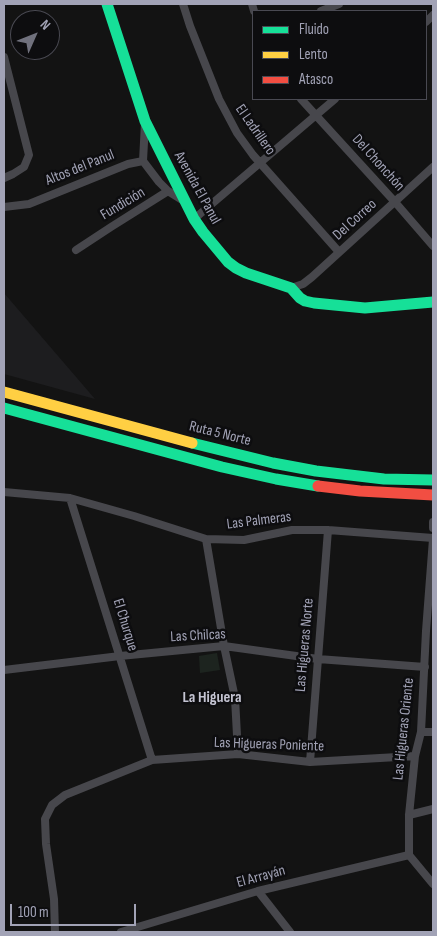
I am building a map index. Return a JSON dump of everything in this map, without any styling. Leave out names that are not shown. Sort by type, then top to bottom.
[{"type":"main road","name":"Avenida El Panul","points":[[107,4],[145,120],[194,219],[202,232],[228,262],[246,273],[291,288],[304,301],[314,303],[365,308],[433,302]]},
{"type":"main road","name":"Ruta 5 Norte","points":[[4,392],[208,448],[267,462],[353,476],[433,480]]},
{"type":"main road","name":"Ruta 5 Norte","points":[[4,408],[214,465],[276,479],[360,491],[433,495]]},
{"type":"street","name":"El Ladrillero","points":[[183,4],[224,110],[240,139],[339,252]]},
{"type":"street","points":[[324,10],[339,4]]},
{"type":"street","points":[[4,57],[29,155],[24,167],[4,178]]},
{"type":"street","name":"Del Chonchón","points":[[303,100],[433,246]]},
{"type":"street","points":[[194,219],[334,100]]},
{"type":"street","points":[[145,120],[143,161],[168,192]]},
{"type":"street","name":"Altos del Panul","points":[[4,207],[29,204],[128,164],[143,161]]},
{"type":"street","name":"Del Correo","points":[[291,288],[307,281],[433,167]]},
{"type":"street","name":"Fundición","points":[[76,250],[111,226],[168,192],[185,201]]},
{"type":"street","name":"Las Palmeras","points":[[4,492],[70,498],[134,516],[206,540],[244,540],[292,530],[328,530],[433,538]]},
{"type":"street","name":"El Churque","points":[[70,498],[152,760]]},
{"type":"street","points":[[433,522],[433,528]]},
{"type":"street","name":"Las Higueras Norte","points":[[310,762],[328,530]]},
{"type":"street","name":"Las Higueras Oriente","points":[[409,855],[409,815],[415,756],[421,732],[433,538]]},
{"type":"street","points":[[206,540],[235,698],[238,754]]},
{"type":"street","points":[[426,632],[433,637]]},
{"type":"street","name":"Las Chilcas","points":[[4,670],[224,646],[318,659],[425,667]]},
{"type":"street","points":[[421,732],[433,732]]},
{"type":"street","name":"Las Higueras Poniente","points":[[55,932],[54,899],[46,844],[45,818],[49,809],[65,795],[152,760],[238,754],[310,762],[415,756]]},
{"type":"street","points":[[409,815],[433,808]]},
{"type":"street","points":[[409,855],[433,884]]},
{"type":"street","name":"El Arrayán","points":[[122,932],[133,931],[258,891],[409,855]]},
{"type":"street","points":[[258,891],[290,932]]},
{"type":"shaded area","points":[[4,293],[95,399],[4,374]]},
{"type":"shaded area","points":[[217,653],[220,670],[200,673],[199,656]]},
{"type":"traffic: fast","points":[[107,4],[145,121],[194,219],[228,262],[246,273],[291,288],[300,298],[314,303],[365,308],[433,302]]},
{"type":"traffic: fast","points":[[4,408],[222,467],[318,486]]},
{"type":"traffic: fast","points":[[192,443],[273,463],[316,471],[384,479],[433,480]]},
{"type":"traffic: slow","points":[[4,392],[192,443]]},
{"type":"traffic: jam","points":[[318,486],[360,491],[433,495]]},
{"type":"district","name":"La Higuera","points":[[212,698]]}]
